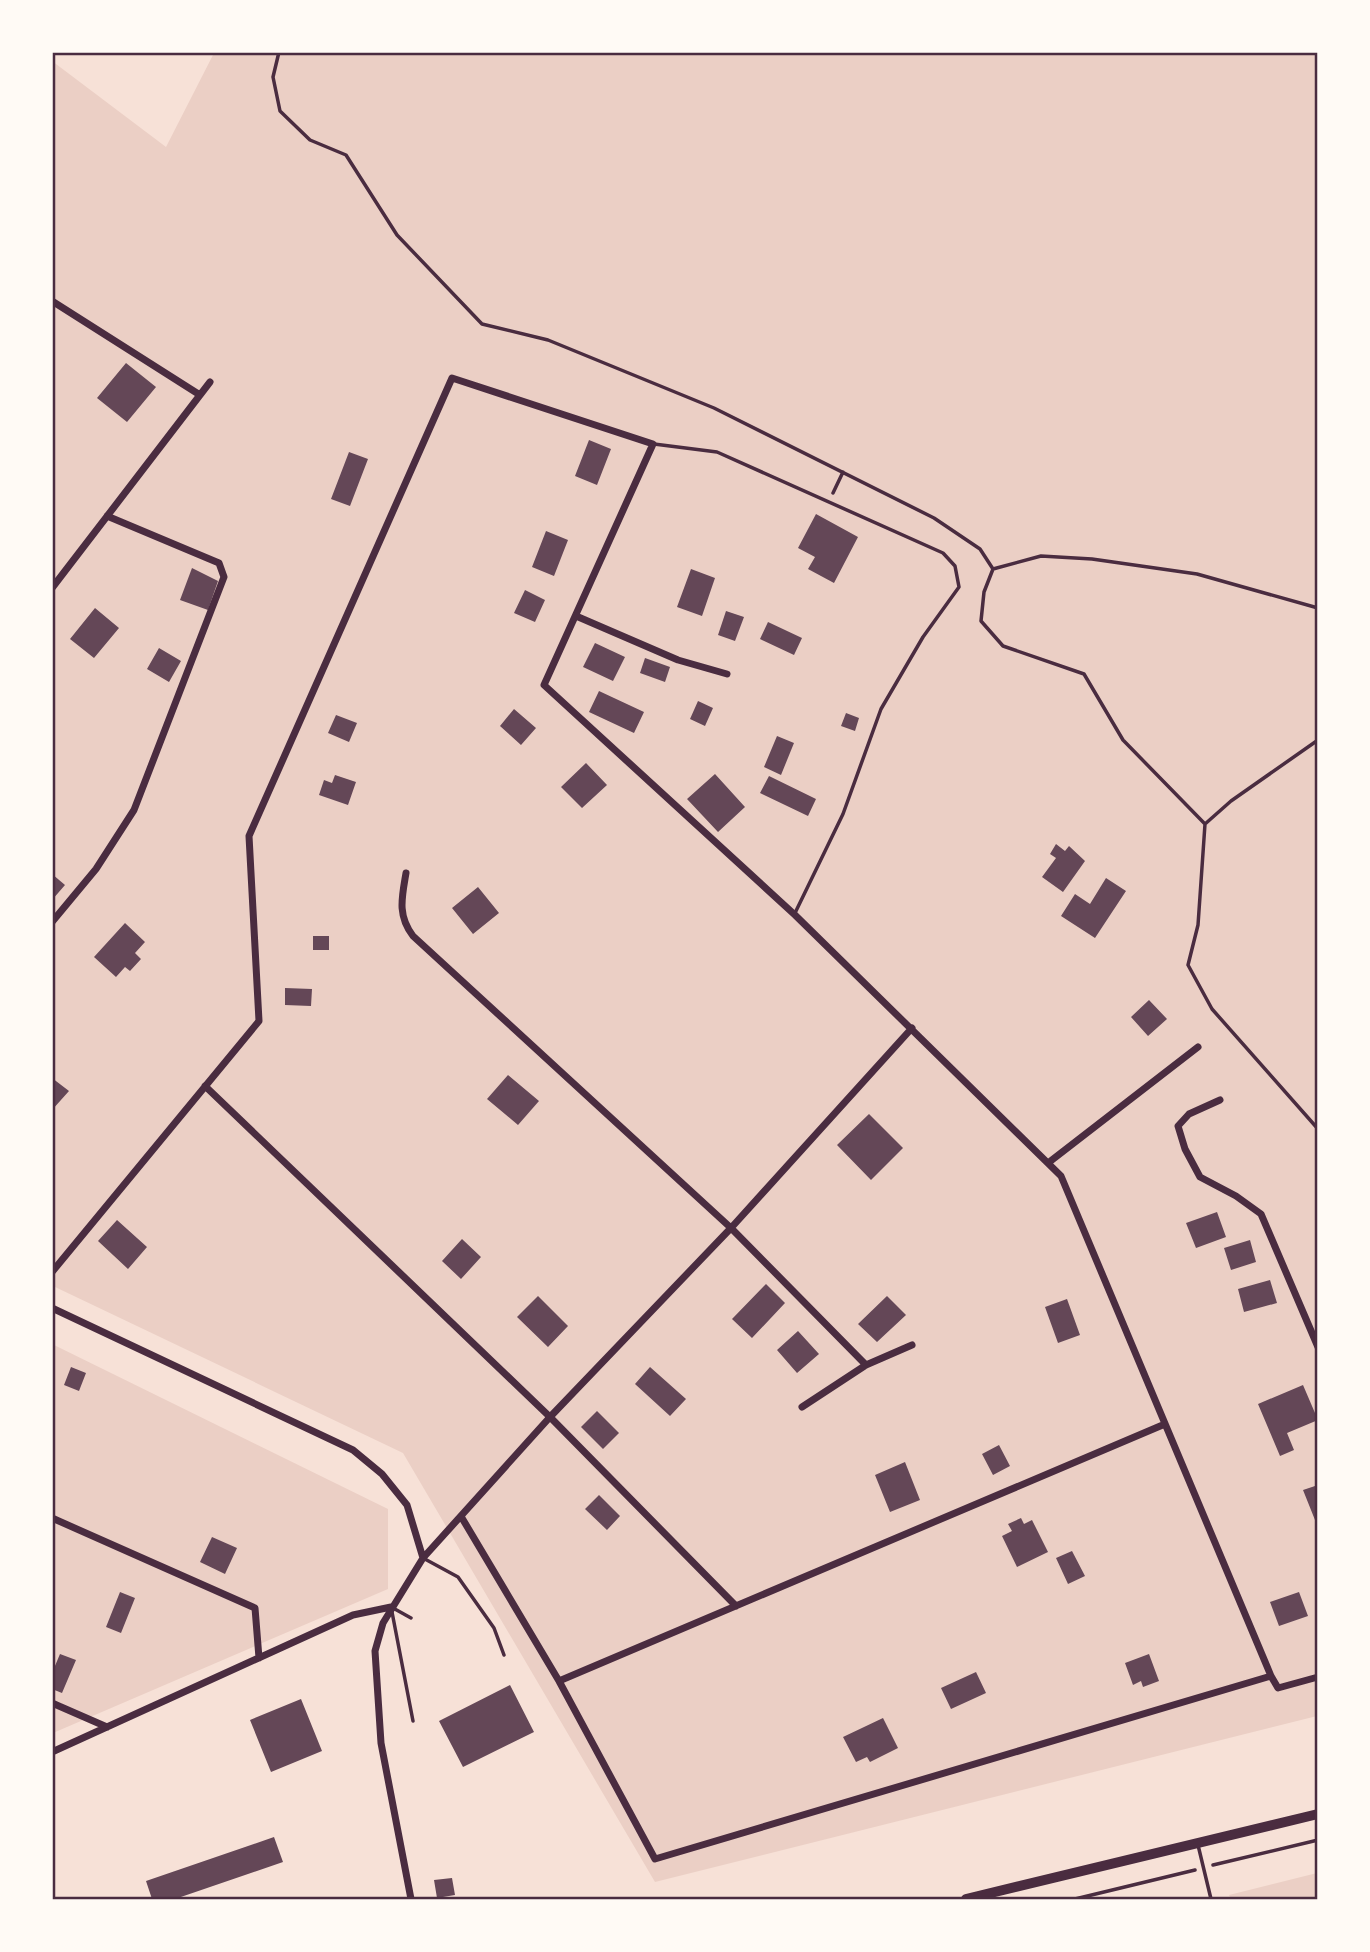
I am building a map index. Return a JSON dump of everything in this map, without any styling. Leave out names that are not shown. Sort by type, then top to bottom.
[{"type":"main road","points":[[966,1899],[1318,1814]]},
{"type":"street","points":[[52,301],[200,395]]},
{"type":"street","points":[[52,1272],[259,1021],[249,836],[452,378],[653,444],[544,685],[794,915],[1061,1175],[1271,1676],[1278,1688],[1318,1677]]},
{"type":"street","points":[[52,588],[210,382]]},
{"type":"street","points":[[52,922],[96,869],[134,810],[224,578],[219,563],[107,516]]},
{"type":"street","points":[[576,616],[678,660],[727,674]]},
{"type":"street","points":[[406,873],[400,910],[404,925],[413,936],[732,1228],[866,1365]]},
{"type":"street","points":[[411,1899],[390,1805],[375,1686],[375,1651],[391,1607],[424,1558],[550,1417],[732,1228],[912,1028]]},
{"type":"street","points":[[1048,1163],[1198,1046]]},
{"type":"street","points":[[205,1086],[550,1417],[736,1606]]},
{"type":"street","points":[[1220,1100],[1189,1114],[1178,1126],[1185,1149],[1200,1177],[1236,1196],[1261,1214],[1318,1348]]},
{"type":"street","points":[[52,1308],[353,1450],[382,1474],[407,1505],[424,1558]]},
{"type":"street","points":[[802,1407],[866,1365],[912,1345]]},
{"type":"street","points":[[559,1681],[1166,1424]]},
{"type":"street","points":[[52,1518],[255,1608],[259,1658]]},
{"type":"street","points":[[462,1518],[559,1681],[655,1859],[1271,1676]]},
{"type":"street","points":[[52,1752],[353,1615],[391,1607]]},
{"type":"street","points":[[52,1703],[107,1727]]},
{"type":"lane","points":[[653,444],[717,452],[943,553],[955,566],[959,587],[923,638],[881,709],[843,814],[794,915]]},
{"type":"lane","points":[[424,1558],[458,1577],[494,1628],[504,1656]]},
{"type":"lane","points":[[391,1607],[411,1618]]},
{"type":"lane","points":[[391,1607],[413,1721]]},
{"type":"lane","points":[[1198,1843],[1212,1899]]},
{"type":"path","points":[[279,52],[273,77],[279,111],[310,140],[346,155],[397,235],[482,324],[548,340],[714,408],[934,518],[980,549],[993,569]]},
{"type":"path","points":[[829,501],[842,472]]},
{"type":"path","points":[[993,569],[1041,556],[1092,559],[1196,574],[1318,608]]},
{"type":"path","points":[[993,569],[984,592],[981,621],[1003,646],[1084,674],[1122,740],[1205,824]]},
{"type":"path","points":[[1318,740],[1231,801],[1205,824],[1198,925],[1188,965],[1212,1009],[1318,1129]]},
{"type":"shaded area","points":[[214,53],[1317,53],[1317,1716],[655,1882],[403,1453],[53,1286],[52,61],[166,147]]},
{"type":"shaded area","points":[[52,1344],[388,1509],[388,1589],[53,1733]]},
{"type":"shaded area","points":[[1317,1873],[1317,1899],[1231,1899],[1229,1895]]},
{"type":"building","points":[[126,363],[156,387],[127,422],[97,398]]},
{"type":"building","points":[[589,440],[611,449],[597,485],[575,476]]},
{"type":"building","points":[[349,452],[368,459],[350,506],[331,499]]},
{"type":"building","points":[[816,514],[858,537],[834,583],[808,569],[815,557],[798,548]]},
{"type":"building","points":[[546,531],[568,540],[554,576],[532,567]]},
{"type":"building","points":[[192,568],[218,581],[208,610],[180,600]]},
{"type":"building","points":[[691,569],[715,578],[702,616],[677,607]]},
{"type":"building","points":[[525,590],[545,600],[535,622],[514,613]]},
{"type":"building","points":[[95,608],[119,628],[94,658],[70,639]]},
{"type":"building","points":[[726,611],[744,617],[735,641],[718,635]]},
{"type":"building","points":[[768,622],[802,638],[794,655],[760,639]]},
{"type":"building","points":[[595,643],[625,657],[613,681],[583,667]]},
{"type":"building","points":[[159,648],[181,661],[169,682],[147,669]]},
{"type":"building","points":[[645,658],[670,667],[665,682],[640,673]]},
{"type":"building","points":[[599,691],[644,712],[634,733],[589,712]]},
{"type":"building","points":[[698,701],[713,708],[705,726],[690,719]]},
{"type":"building","points":[[514,709],[536,728],[521,745],[500,726]]},
{"type":"building","points":[[846,713],[859,718],[855,731],[841,726]]},
{"type":"building","points":[[336,715],[357,723],[349,742],[328,733]]},
{"type":"building","points":[[777,736],[794,743],[781,775],[764,767]]},
{"type":"building","points":[[586,763],[607,785],[582,808],[561,787]]},
{"type":"building","points":[[715,774],[745,807],[718,832],[687,799]]},
{"type":"building","points":[[335,775],[356,782],[348,805],[319,795],[324,780],[332,783]]},
{"type":"building","points":[[769,776],[816,799],[808,816],[760,793]]},
{"type":"building","points":[[1056,844],[1065,851],[1069,846],[1085,861],[1063,892],[1042,877],[1056,858],[1050,854]]},
{"type":"building","points":[[52,874],[65,885],[52,900]]},
{"type":"building","points":[[1106,878],[1126,891],[1095,938],[1061,916],[1075,894],[1090,904]]},
{"type":"building","points":[[478,887],[499,913],[473,934],[452,908]]},
{"type":"building","points":[[125,923],[145,942],[135,953],[141,959],[130,971],[125,967],[116,977],[94,957]]},
{"type":"building","points":[[313,936],[329,936],[329,950],[313,950]]},
{"type":"building","points":[[285,988],[312,989],[311,1006],[285,1005]]},
{"type":"building","points":[[1149,1000],[1167,1019],[1148,1036],[1131,1017]]},
{"type":"building","points":[[508,1075],[539,1101],[518,1125],[487,1099]]},
{"type":"building","points":[[52,1078],[69,1091],[52,1110]]},
{"type":"building","points":[[869,1114],[903,1148],[871,1180],[837,1145]]},
{"type":"building","points":[[1217,1212],[1226,1237],[1196,1248],[1186,1223]]},
{"type":"building","points":[[117,1220],[147,1247],[128,1269],[98,1241]]},
{"type":"building","points":[[462,1239],[481,1257],[461,1279],[442,1261]]},
{"type":"building","points":[[1250,1240],[1256,1262],[1231,1270],[1224,1248]]},
{"type":"building","points":[[1270,1280],[1277,1303],[1244,1312],[1238,1289]]},
{"type":"building","points":[[766,1284],[785,1303],[752,1338],[732,1319]]},
{"type":"building","points":[[538,1296],[568,1326],[548,1347],[517,1317]]},
{"type":"building","points":[[887,1296],[906,1315],[877,1342],[858,1324]]},
{"type":"building","points":[[1067,1299],[1080,1335],[1058,1343],[1045,1307]]},
{"type":"building","points":[[798,1331],[819,1354],[797,1373],[777,1350]]},
{"type":"building","points":[[71,1367],[86,1373],[79,1391],[64,1385]]},
{"type":"building","points":[[650,1367],[686,1399],[670,1416],[635,1384]]},
{"type":"building","points":[[1303,1385],[1318,1420],[1287,1433],[1294,1450],[1280,1456],[1258,1404]]},
{"type":"building","points":[[597,1411],[619,1433],[603,1449],[581,1427]]},
{"type":"building","points":[[999,1445],[1010,1466],[993,1475],[982,1454]]},
{"type":"building","points":[[905,1462],[920,1500],[890,1512],[875,1475]]},
{"type":"building","points":[[1318,1485],[1318,1525],[1317,1525],[1303,1490]]},
{"type":"building","points":[[599,1495],[620,1516],[607,1530],[585,1509]]},
{"type":"building","points":[[1021,1518],[1024,1524],[1032,1520],[1048,1552],[1017,1567],[1002,1536],[1012,1531],[1008,1524]]},
{"type":"building","points":[[212,1537],[237,1548],[225,1574],[200,1562]]},
{"type":"building","points":[[1072,1551],[1085,1576],[1068,1584],[1056,1558]]},
{"type":"building","points":[[120,1592],[135,1598],[121,1633],[106,1627]]},
{"type":"building","points":[[1299,1592],[1308,1616],[1279,1626],[1270,1602]]},
{"type":"building","points":[[60,1654],[76,1660],[62,1693],[52,1689],[52,1673]]},
{"type":"building","points":[[1149,1654],[1159,1681],[1143,1687],[1141,1681],[1133,1685],[1125,1663]]},
{"type":"building","points":[[976,1672],[986,1693],[951,1709],[941,1688]]},
{"type":"building","points":[[510,1685],[534,1732],[463,1767],[439,1721]]},
{"type":"building","points":[[301,1699],[322,1751],[271,1772],[250,1720]]},
{"type":"building","points":[[883,1718],[898,1748],[870,1762],[867,1757],[856,1762],[843,1737]]},
{"type":"building","points":[[274,1837],[283,1862],[175,1899],[152,1899],[146,1881]]},
{"type":"building","points":[[452,1878],[455,1895],[437,1898],[434,1880]]}]
